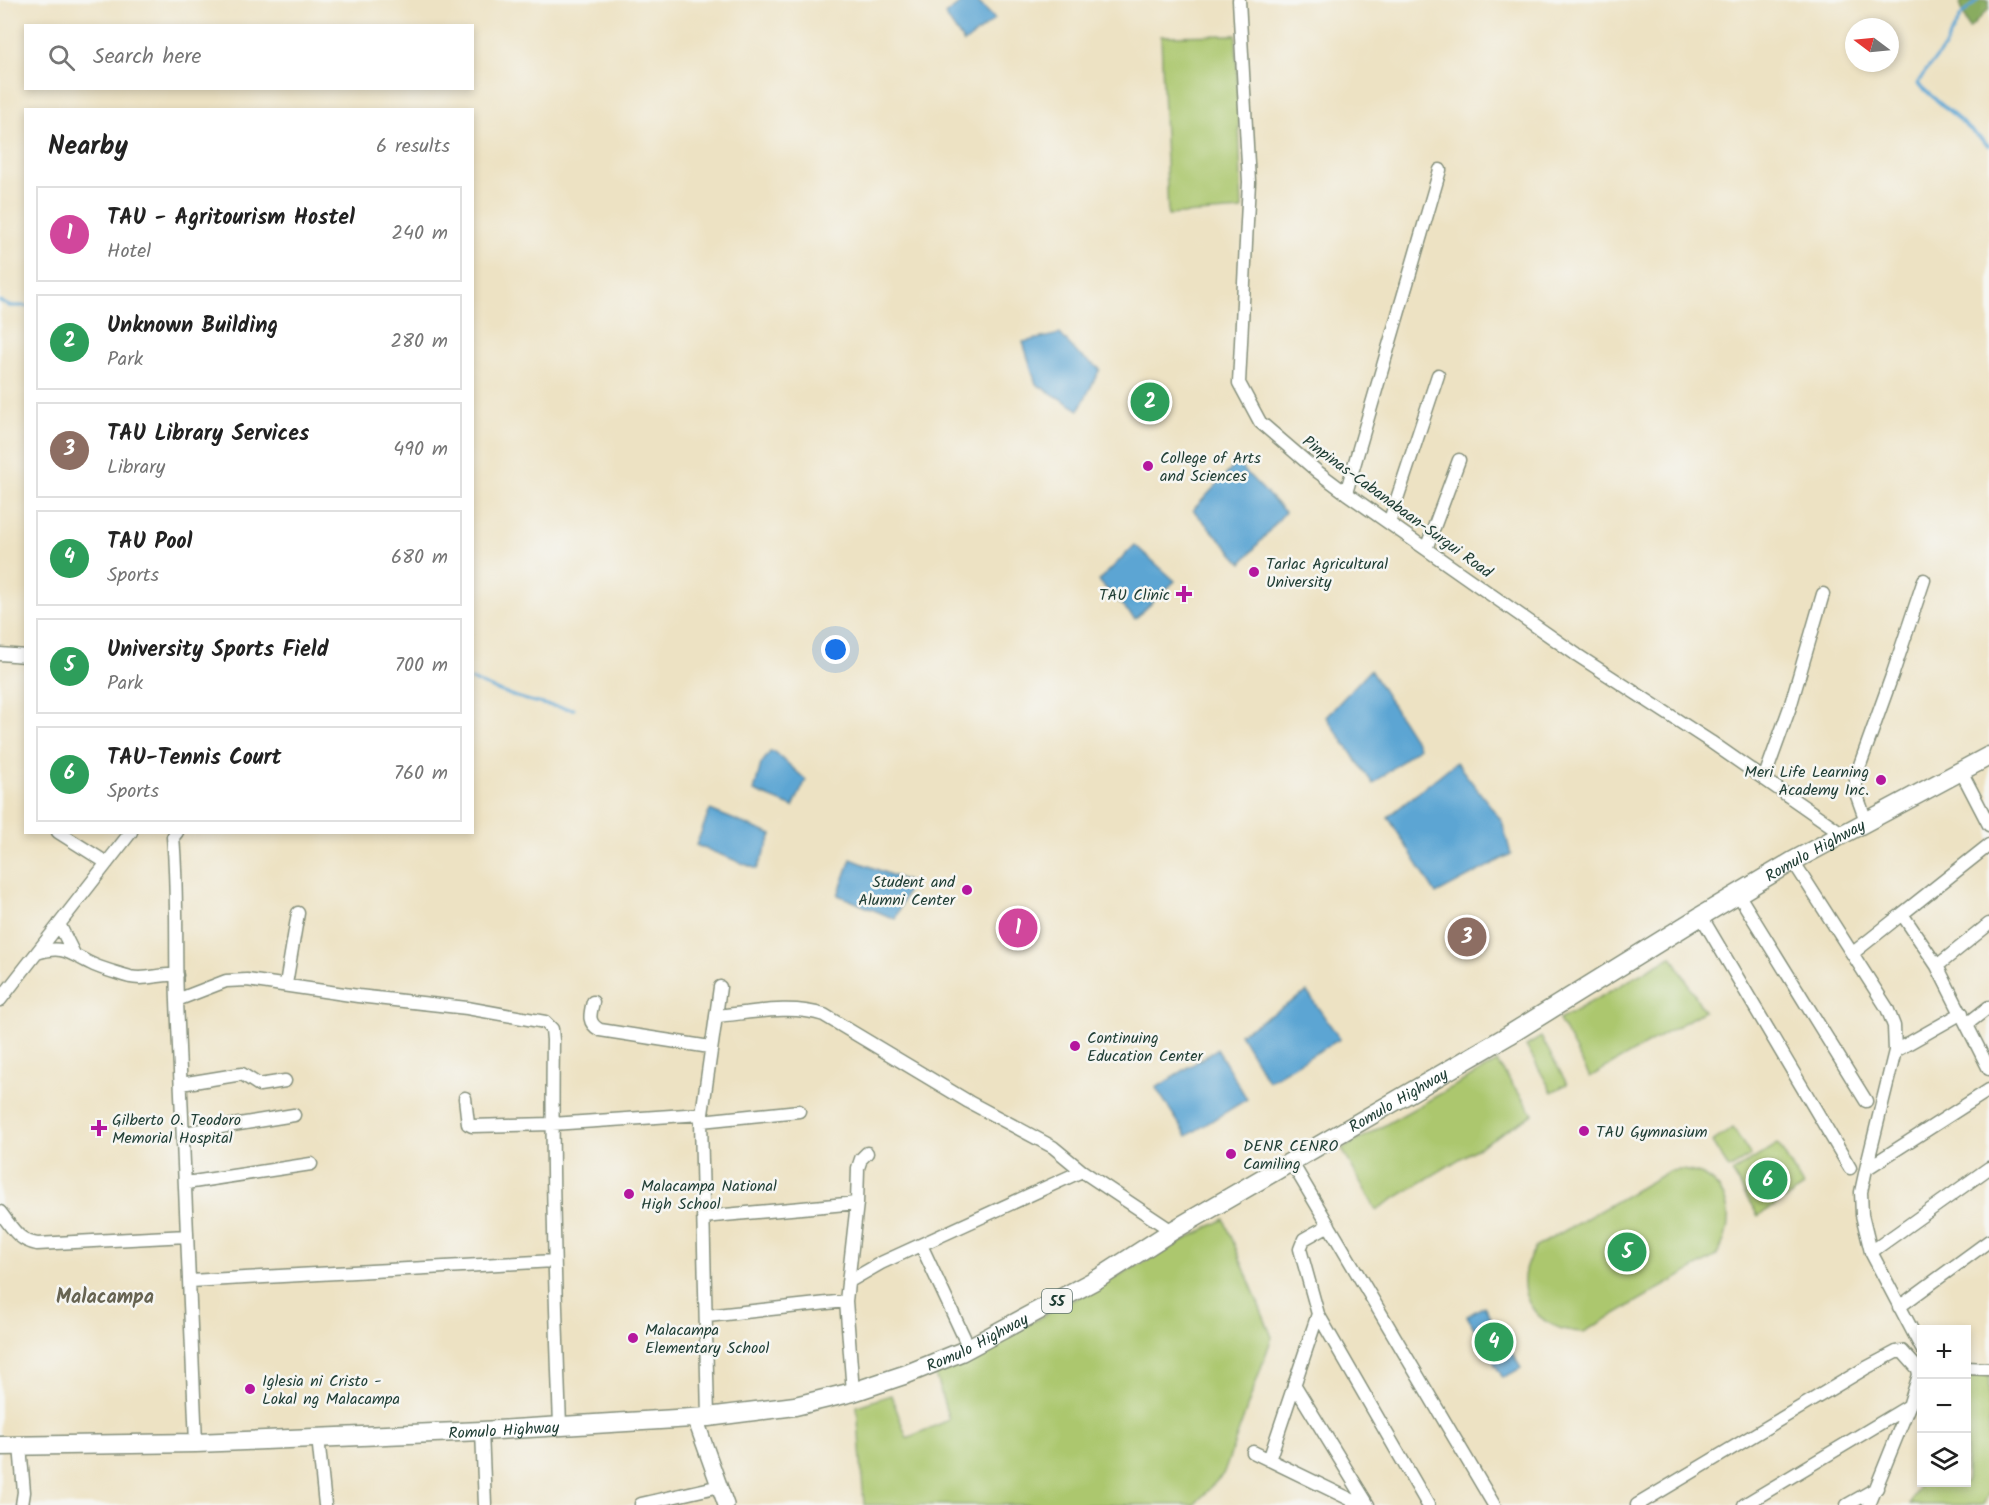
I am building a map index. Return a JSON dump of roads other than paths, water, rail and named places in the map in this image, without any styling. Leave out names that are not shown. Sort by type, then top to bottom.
[{"type":"highway","name":"Romulo Highway","points":[[0,1446],[196,1443],[482,1431],[702,1417],[795,1406],[853,1392],[932,1365],[969,1348],[1099,1278],[1172,1231],[1536,1019],[1793,861],[1989,756]]},
{"type":"main road","points":[[702,1417],[726,1505]]},
{"type":"street","name":"Pinpinas-Cabanabaan-Surgui Road","points":[[1239,0],[1249,182],[1239,383],[1260,422],[1346,493],[1577,655],[1711,742],[1843,834]]},
{"type":"street","points":[[1346,493],[1440,170]]},
{"type":"street","points":[[1389,523],[1438,375]]},
{"type":"street","points":[[1426,549],[1459,460]]},
{"type":"street","points":[[1866,821],[1856,792],[1856,776],[1924,580]]},
{"type":"street","points":[[1764,779],[1787,714],[1824,594]]},
{"type":"street","points":[[0,654],[24,656]]},
{"type":"street","points":[[1961,771],[1989,825]]},
{"type":"street","points":[[61,834],[107,863]]},
{"type":"street","points":[[0,1000],[129,834]]},
{"type":"street","points":[[172,834],[176,865],[177,1000],[196,1443]]},
{"type":"street","points":[[1853,953],[1989,845]]},
{"type":"street","points":[[1793,861],[1887,1008],[1894,1026],[1895,1051],[1861,1192],[1862,1215],[1871,1252],[1917,1340]]},
{"type":"street","points":[[1738,894],[1866,1101]]},
{"type":"street","points":[[286,984],[298,912]]},
{"type":"street","points":[[1902,914],[1937,966],[1989,1069]]},
{"type":"street","points":[[1701,916],[1850,1168]]},
{"type":"street","points":[[59,924],[74,954]]},
{"type":"street","points":[[1937,966],[1989,924]]},
{"type":"street","points":[[36,953],[52,948],[74,954],[96,966],[144,979],[165,973],[177,975]]},
{"type":"street","points":[[177,1000],[226,981],[247,980],[358,996],[467,1008],[545,1022],[552,1029],[554,1261],[560,1425]]},
{"type":"street","points":[[702,1417],[707,1316],[701,1118],[720,987]]},
{"type":"street","points":[[593,1002],[591,1023],[600,1030],[710,1047]]},
{"type":"street","points":[[1895,1051],[1989,1007]]},
{"type":"street","points":[[716,1016],[791,1010],[809,1010],[824,1015],[969,1102],[1053,1147],[1082,1171],[1172,1231]]},
{"type":"street","points":[[181,1084],[242,1074],[259,1084],[285,1081]]},
{"type":"street","points":[[1866,1169],[1989,1090]]},
{"type":"street","points":[[465,1098],[466,1120],[472,1126],[701,1118],[799,1111]]},
{"type":"street","points":[[184,1133],[294,1115]]},
{"type":"street","points":[[853,1392],[846,1301],[857,1203],[858,1168],[861,1159],[867,1153]]},
{"type":"street","points":[[1292,1163],[1494,1505]]},
{"type":"street","points":[[186,1183],[311,1164]]},
{"type":"street","points":[[1871,1252],[1989,1168]]},
{"type":"street","points":[[848,1282],[881,1263],[1082,1171]]},
{"type":"street","points":[[703,1217],[857,1203]]},
{"type":"street","points":[[0,1212],[17,1235],[26,1242],[37,1244],[188,1236]]},
{"type":"street","points":[[1329,1225],[1304,1239],[1300,1249],[1318,1314],[1428,1505]]},
{"type":"street","points":[[1899,1307],[1989,1241]]},
{"type":"street","points":[[921,1245],[969,1348]]},
{"type":"street","points":[[190,1281],[554,1261]]},
{"type":"street","points":[[707,1316],[846,1301]]},
{"type":"street","points":[[1269,1460],[1318,1314]]},
{"type":"street","points":[[1637,1505],[1854,1374],[1899,1350],[1919,1372],[1909,1406],[1869,1505]]},
{"type":"street","points":[[1971,1368],[1989,1369]]},
{"type":"street","points":[[1294,1384],[1368,1505]]},
{"type":"street","points":[[1744,1505],[1909,1406]]},
{"type":"street","points":[[482,1431],[485,1505]]},
{"type":"street","points":[[318,1437],[325,1505]]},
{"type":"street","points":[[20,1446],[24,1492],[22,1505]]},
{"type":"street","points":[[1252,1452],[1362,1505]]},
{"type":"street","points":[[641,1504],[720,1486]]},
{"type":"street","points":[[1847,1505],[1876,1488]]},
{"type":"water","points":[[964,0],[976,0],[995,19],[964,43],[945,15]]},
{"type":"water","points":[[1060,334],[1079,355],[1100,369],[1079,410],[1036,384],[1023,342]]},
{"type":"water","points":[[1237,463],[1285,512],[1242,563],[1193,510]]},
{"type":"water","points":[[1135,545],[1175,581],[1135,619],[1099,581]]},
{"type":"water","points":[[1370,670],[1419,747],[1373,784],[1326,717]]},
{"type":"water","points":[[770,752],[775,752],[806,780],[793,807],[754,791],[761,764]]},
{"type":"water","points":[[1456,762],[1502,821],[1511,854],[1436,894],[1388,817]]},
{"type":"water","points":[[710,810],[772,835],[757,869],[696,845]]},
{"type":"water","points":[[851,859],[911,883],[895,919],[838,895]]},
{"type":"water","points":[[1307,992],[1340,1039],[1268,1081],[1240,1034]]},
{"type":"water","points":[[1217,1049],[1247,1099],[1187,1136],[1156,1088]]},
{"type":"water","points":[[1484,1306],[1521,1368],[1503,1378],[1467,1316]]},
{"type":"waterway","points":[[1978,0],[1961,16],[1944,48],[1918,84],[1989,146]]},
{"type":"waterway","points":[[0,301],[9,306],[24,306]]},
{"type":"waterway","points":[[474,681],[522,699],[574,709]]},
{"type":"place","name":"Unknown Building","points":[[1150,402]]},
{"type":"place","name":"College of Arts and Sciences","points":[[1148,466]]},
{"type":"place","name":"Tarlac Agricultural University","points":[[1254,572]]},
{"type":"place","name":"TAU Clinic","points":[[1184,594]]},
{"type":"place","name":"Meri Life Learning Academy Inc.","points":[[1881,780]]},
{"type":"place","name":"Student and Alumni Center","points":[[967,890]]},
{"type":"place","name":"TAU - Agritourism Hostel","points":[[1018,928]]},
{"type":"place","name":"TAU Library Services","points":[[1467,937]]},
{"type":"place","name":"Continuing Education Center","points":[[1075,1046]]},
{"type":"place","name":"Gilberto O. Teodoro Memorial Hospital","points":[[99,1128]]},
{"type":"place","name":"TAU Gymnasium","points":[[1584,1131]]},
{"type":"place","name":"DENR CENRO Camiling","points":[[1231,1154]]},
{"type":"place","name":"TAU-Tennis Court","points":[[1768,1180]]},
{"type":"place","name":"Malacampa National High School","points":[[629,1194]]},
{"type":"place","name":"University Sports Field","points":[[1627,1252]]},
{"type":"place","name":"Malacampa Elementary School","points":[[633,1338]]},
{"type":"place","name":"TAU Pool","points":[[1494,1342]]},
{"type":"place","name":"Iglesia ni Cristo - Lokal ng Malacampa","points":[[250,1389]]},
{"type":"district","name":"Malacampa","points":[[105,1296]]}]
